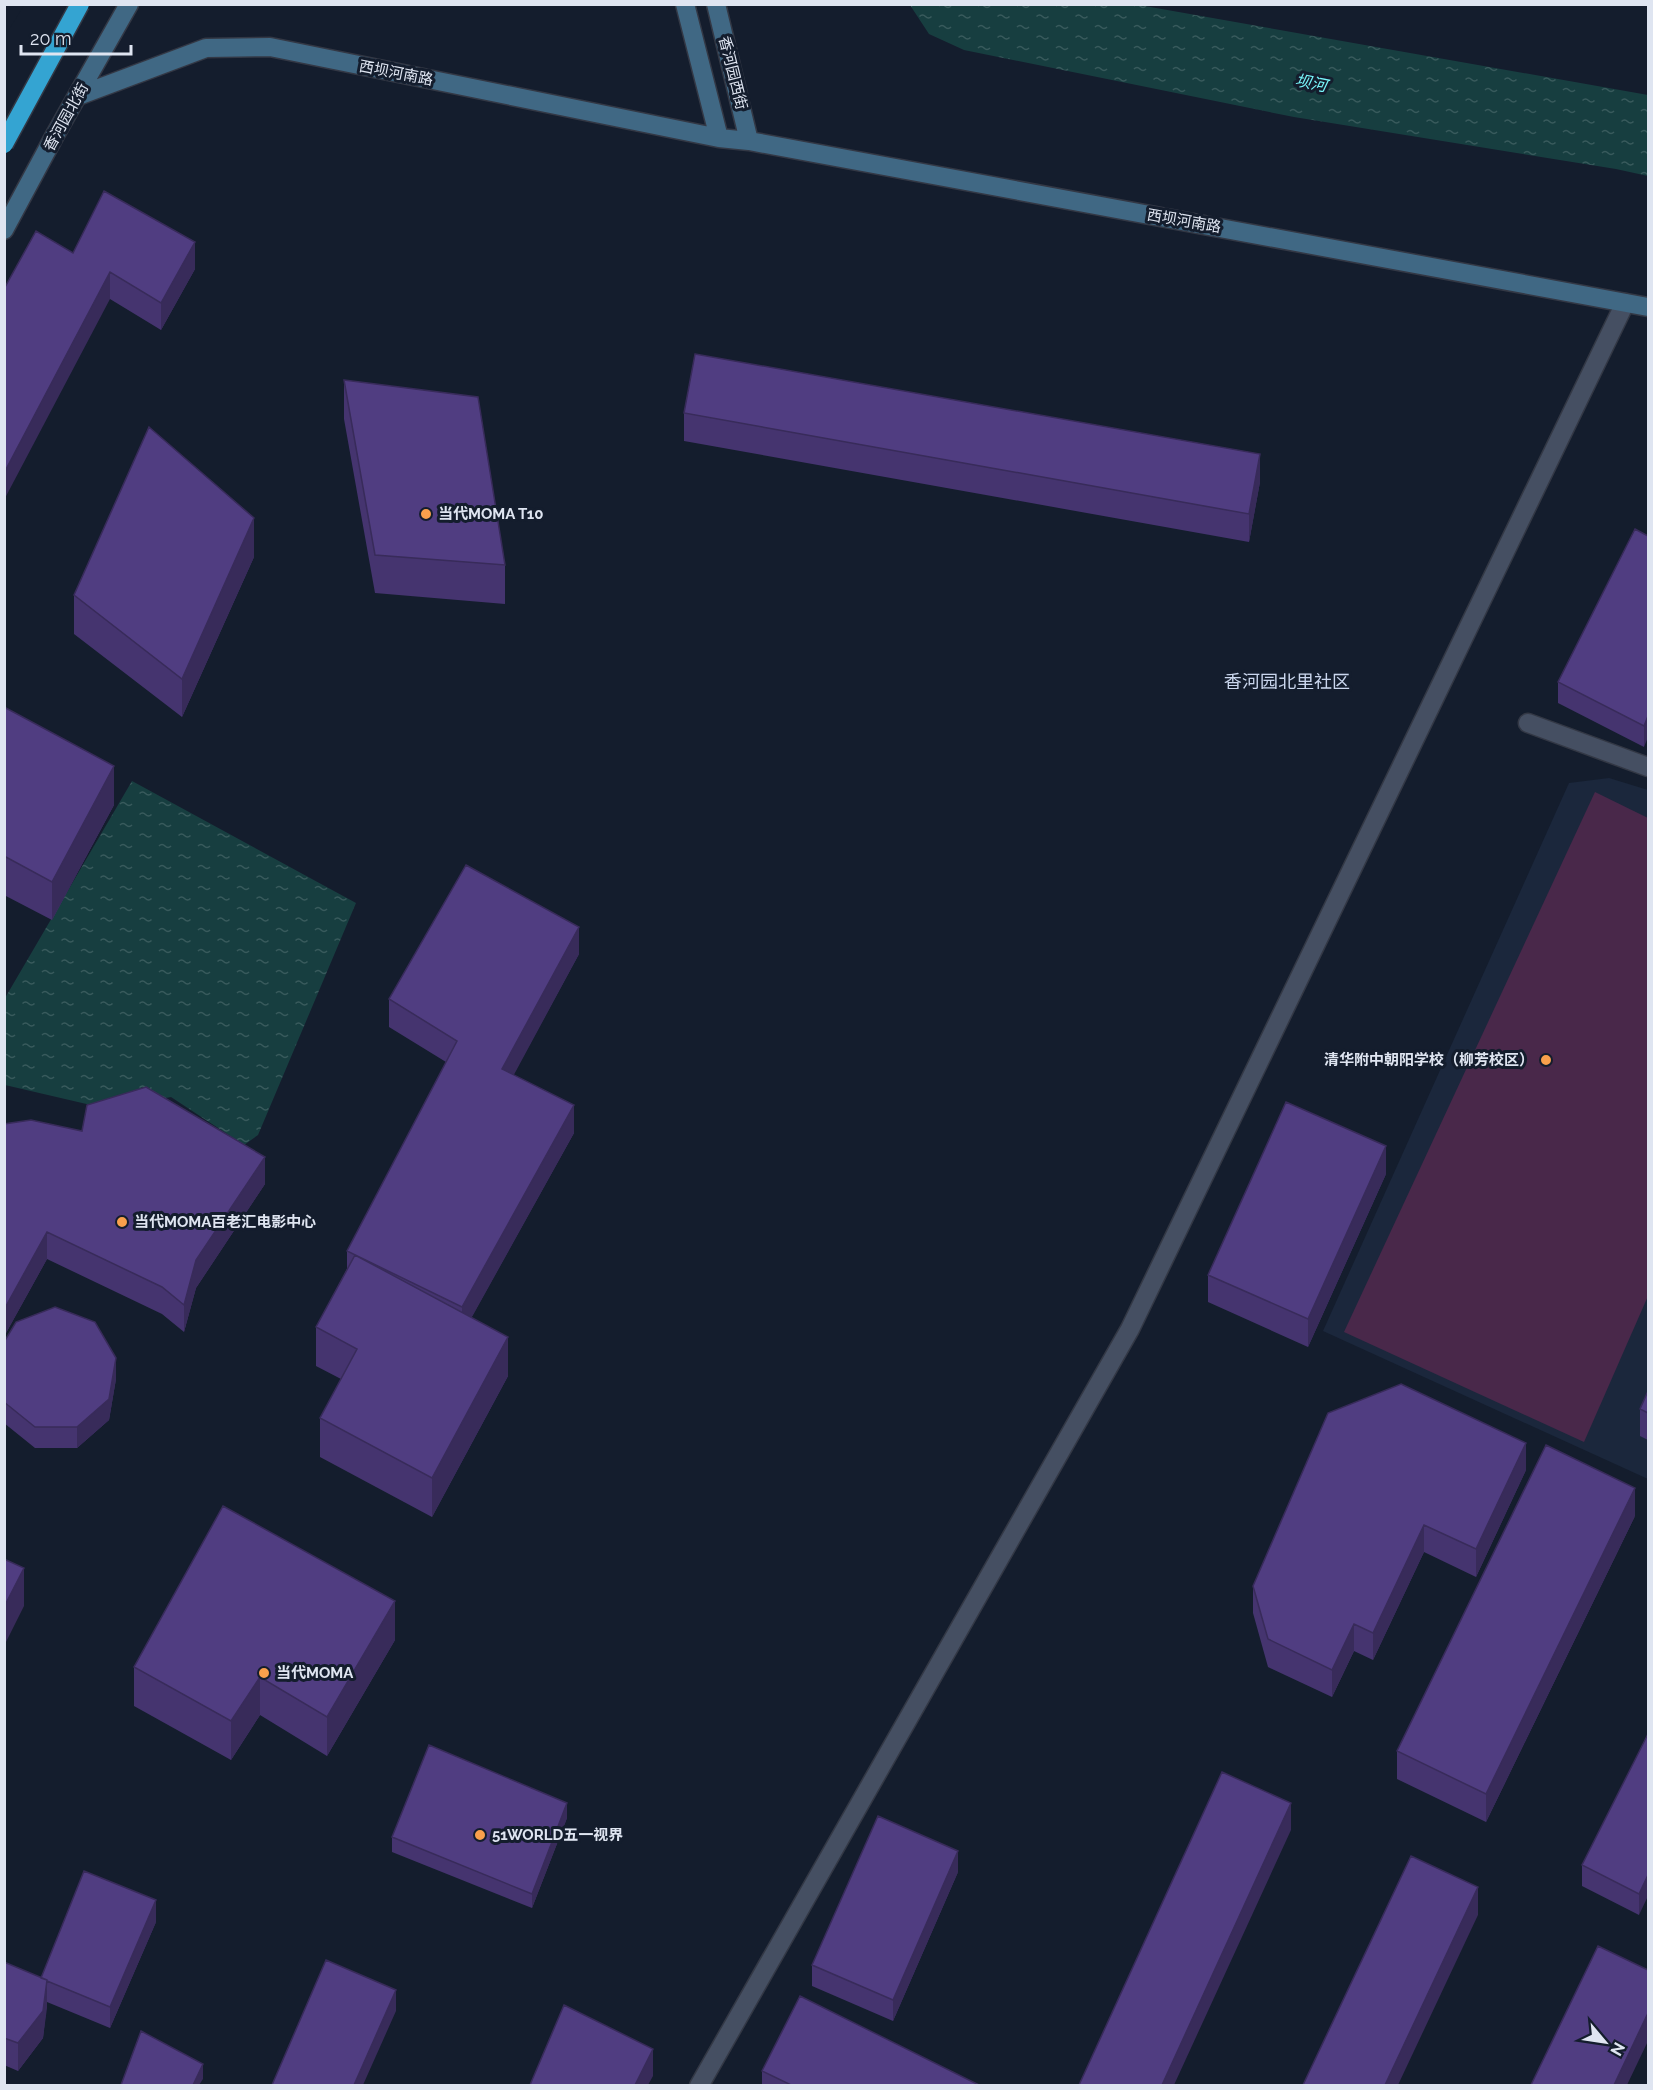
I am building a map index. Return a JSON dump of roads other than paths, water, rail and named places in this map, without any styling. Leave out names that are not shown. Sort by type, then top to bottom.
[{"type":"highway","points":[[4,144],[80,4]]},
{"type":"street","name":"香河园北街","points":[[4,230],[129,4]]},
{"type":"street","points":[[684,4],[719,138]]},
{"type":"street","name":"香河园西街","points":[[716,4],[749,141]]},
{"type":"street","name":"西坝河南路","points":[[78,96],[206,48],[270,47],[719,138],[749,141],[1648,307]]},
{"type":"street","points":[[699,2085],[1130,1329],[1625,303]]},
{"type":"street","points":[[1528,723],[1648,767]]},
{"type":"water","name":"坝河","points":[[910,5],[1139,5],[1648,95],[1648,176],[1294,117],[964,50],[929,34]]},
{"type":"water","points":[[132,781],[356,903],[258,1135],[244,1145],[171,1097],[108,1109],[5,1085],[5,998]]},
{"type":"place","name":"当代MOMA T10","points":[[426,514]]},
{"type":"place","name":"清华附中朝阳学校（柳芳校区）","points":[[1546,1060]]},
{"type":"place","name":"当代MOMA百老汇电影中心","points":[[122,1222]]},
{"type":"place","name":"当代MOMA","points":[[264,1673]]},
{"type":"place","name":"51WORLD五一视界","points":[[480,1835]]},
{"type":"district","name":"香河园北里社区","points":[[1287,681]]}]
